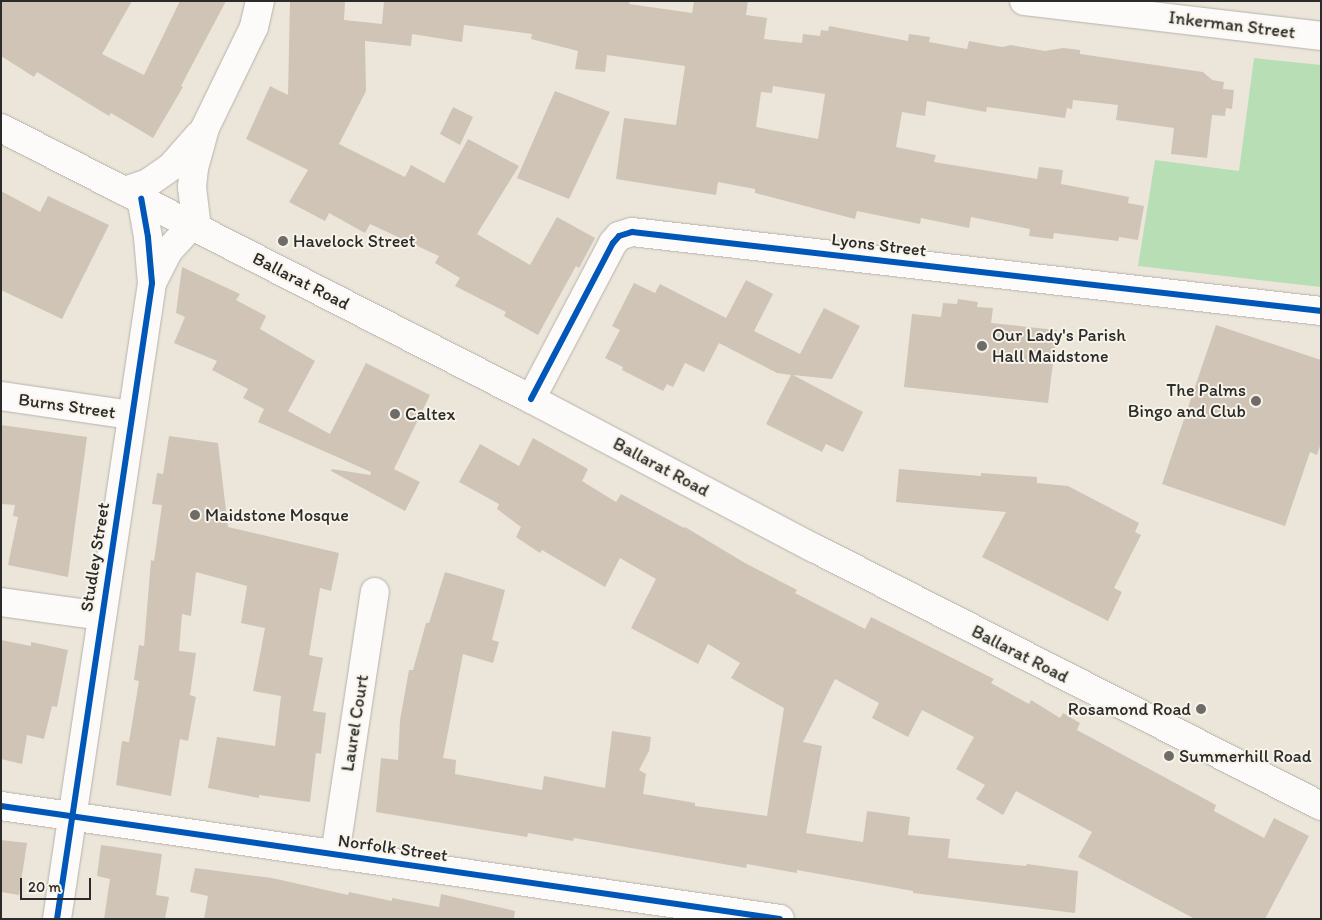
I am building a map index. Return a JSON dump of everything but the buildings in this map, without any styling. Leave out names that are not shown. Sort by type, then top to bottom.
[{"type":"main road","points":[[194,226],[193,178],[205,128],[246,48],[254,27],[260,1]]},
{"type":"main road","name":"Inkerman Street","points":[[1024,1],[1321,36]]},
{"type":"main road","name":"Ballarat Road","points":[[1,128],[531,399],[814,548],[1321,806]]},
{"type":"main road","points":[[133,195],[172,166],[205,128]]},
{"type":"main road","name":"Studley Street","points":[[58,919],[152,283],[148,237],[133,195]]},
{"type":"main road","name":"Studley Street","points":[[152,283],[168,251],[194,226]]},
{"type":"main road","name":"Lyons Street","points":[[531,399],[613,243],[620,236],[632,232],[1321,311]]},
{"type":"main road","name":"Burns Street","points":[[1,396],[132,415]]},
{"type":"main road","name":"Laurel Court","points":[[335,855],[375,592]]},
{"type":"main road","points":[[1,602],[102,616]]},
{"type":"main road","name":"Norfolk Street","points":[[1,806],[780,919]]},
{"type":"green space","points":[[1254,58],[1321,65],[1321,287],[1138,266],[1155,160],[1239,171]]},
{"type":"cycle path","points":[[57,919],[152,283],[148,237],[141,199]]},
{"type":"cycle path","points":[[531,399],[613,243],[619,236],[632,232],[1321,311]]},
{"type":"cycle path","points":[[1,806],[780,919]]},
{"type":"place","name":"Havelock Street","points":[[283,241]]},
{"type":"place","name":"Our Lady's Parish Hall Maidstone","points":[[982,346]]},
{"type":"place","name":"The Palms Bingo and Club","points":[[1256,401]]},
{"type":"place","name":"Caltex","points":[[395,414]]},
{"type":"place","name":"Maidstone Mosque","points":[[195,515]]},
{"type":"place","name":"Rosamond Road","points":[[1201,709]]},
{"type":"place","name":"Summerhill Road","points":[[1169,756]]}]
